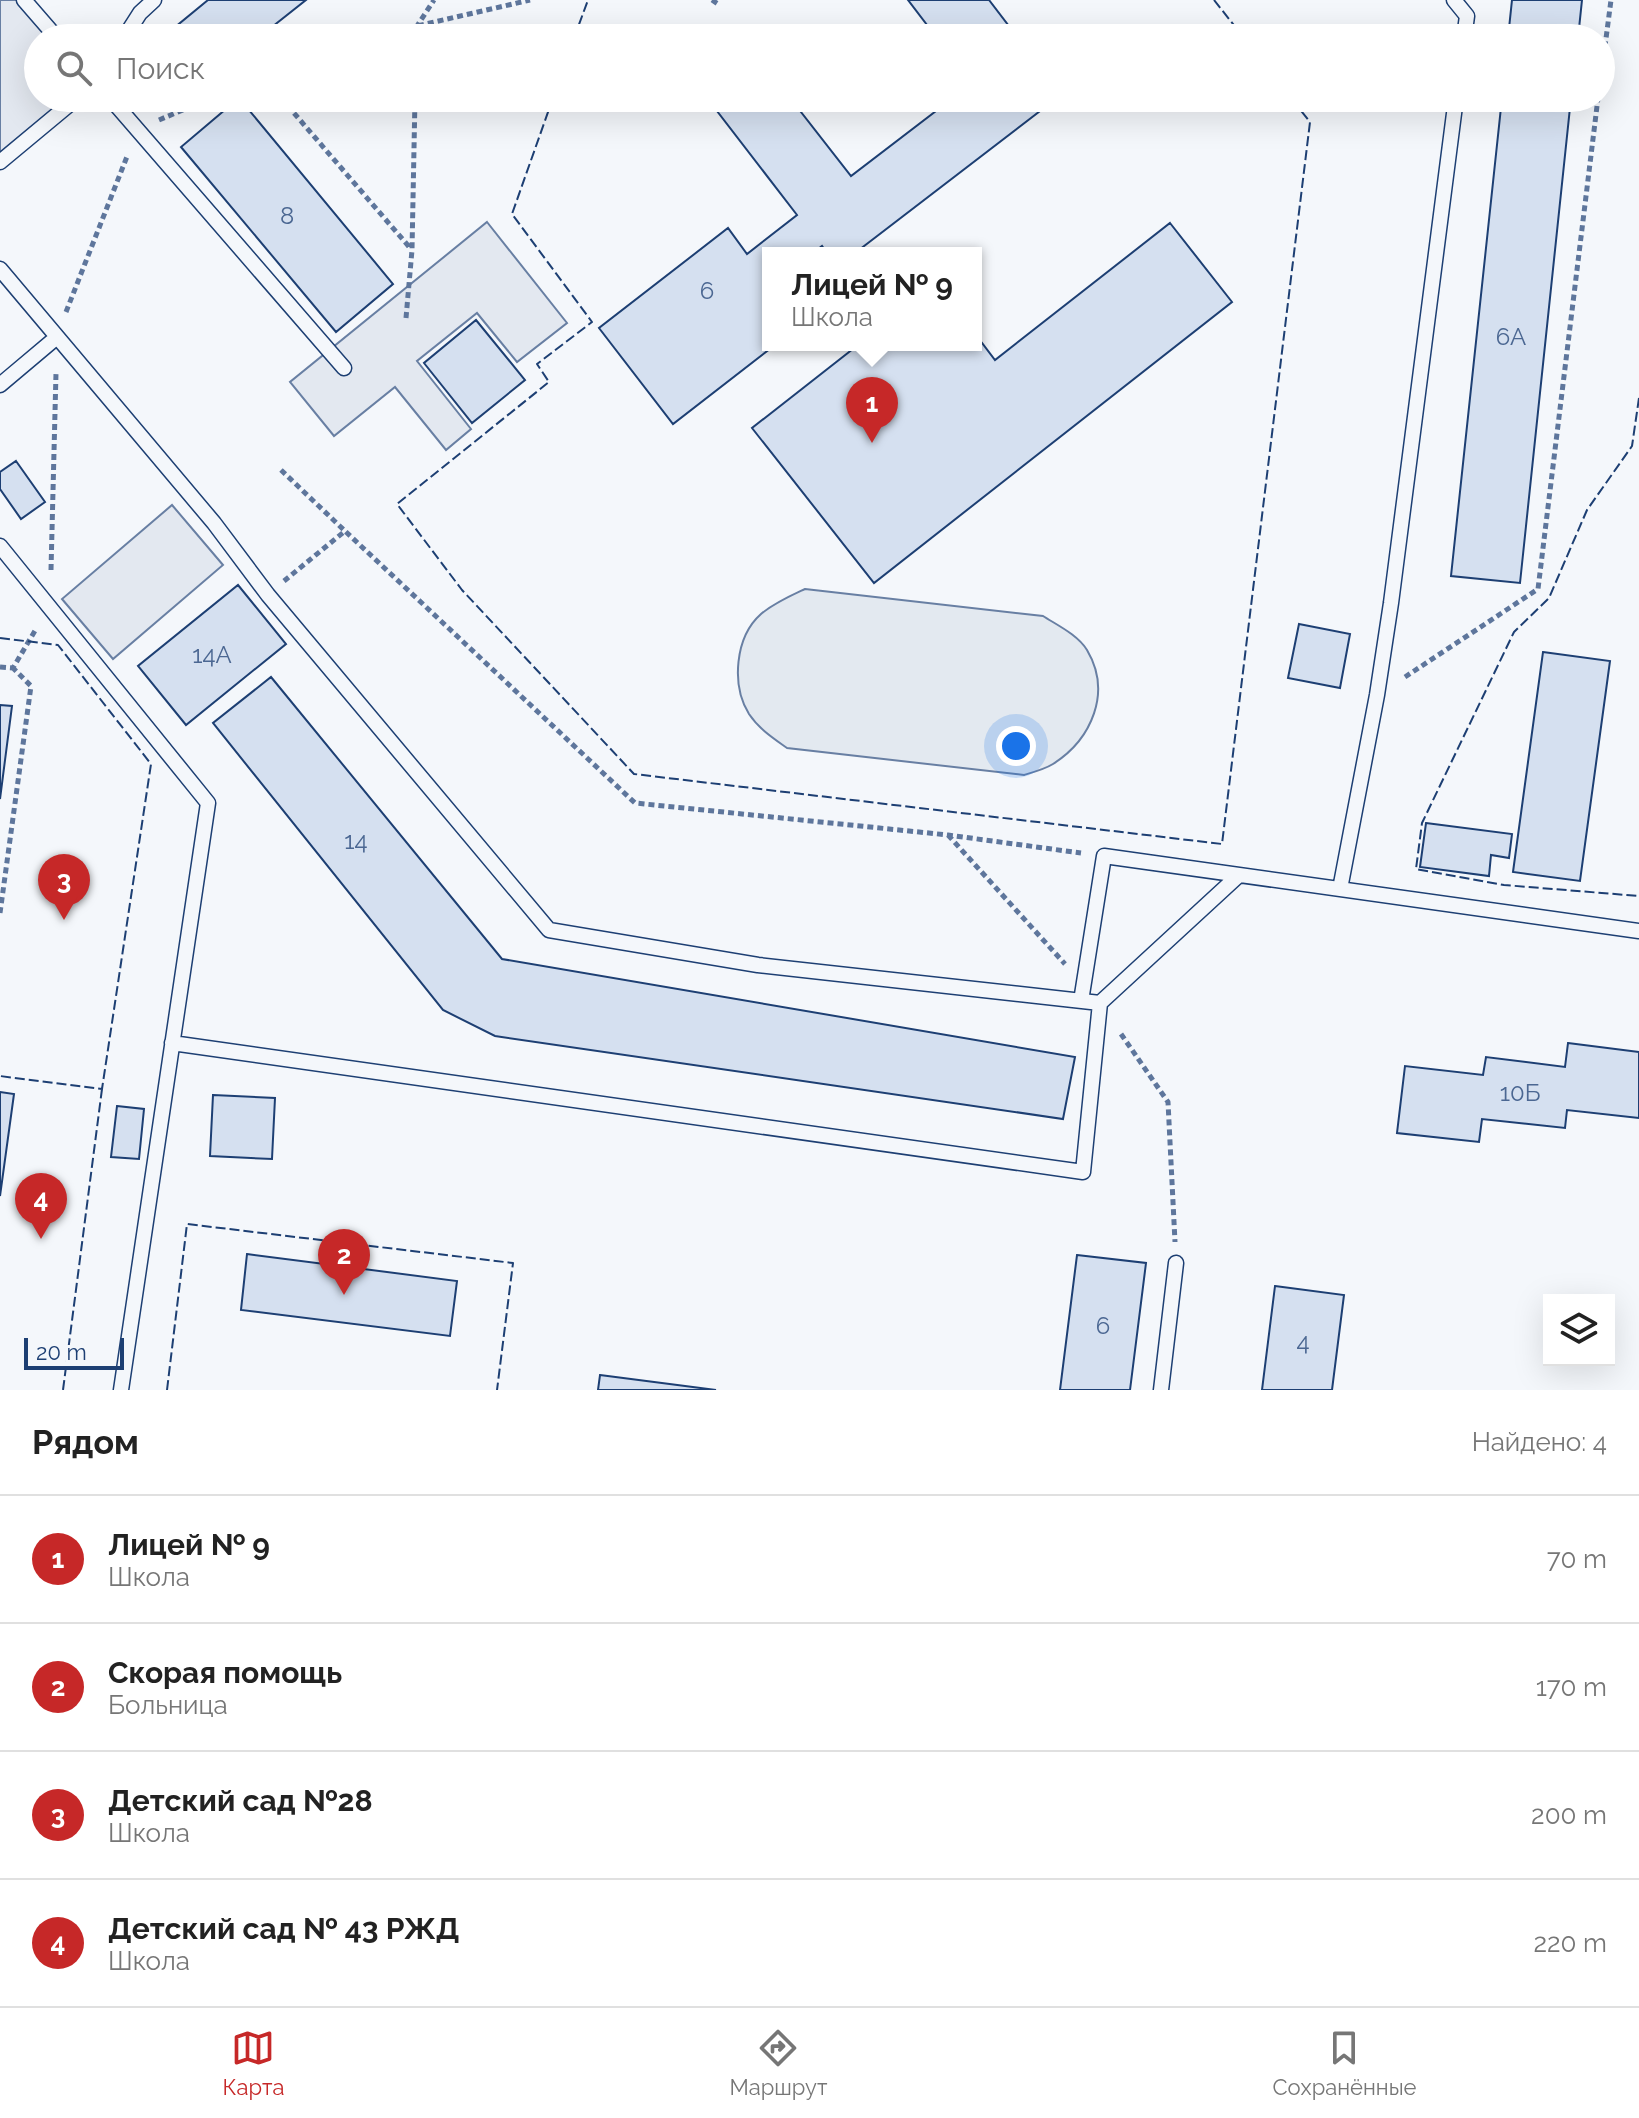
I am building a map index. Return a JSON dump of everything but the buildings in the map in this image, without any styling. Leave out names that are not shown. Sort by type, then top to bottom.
[{"type":"lane","points":[[24,0],[45,24]]},
{"type":"lane","points":[[133,24],[154,0]]},
{"type":"lane","points":[[1454,0],[1467,16],[1466,24]]},
{"type":"lane","points":[[0,162],[60,112]]},
{"type":"lane","points":[[123,112],[344,368]]},
{"type":"lane","points":[[1340,889],[1377,695],[1454,112]]},
{"type":"lane","points":[[0,269],[549,930],[758,965],[1100,1003]]},
{"type":"lane","points":[[0,385],[57,337]]},
{"type":"lane","points":[[0,546],[208,803],[121,1390]]},
{"type":"lane","points":[[1081,1001],[1104,856],[1639,931]]},
{"type":"lane","points":[[172,1043],[1083,1172],[1100,1003],[1239,875]]},
{"type":"lane","points":[[1161,1390],[1176,1263]]},
{"type":"path","points":[[418,24],[434,0]]},
{"type":"path","points":[[426,24],[530,0]]},
{"type":"path","points":[[712,0],[718,4]]},
{"type":"path","points":[[1608,24],[1611,0]]},
{"type":"path","points":[[13,668],[50,605],[57,337],[138,128],[177,112]]},
{"type":"path","points":[[293,112],[412,250]]},
{"type":"path","points":[[406,318],[412,250],[415,112]]},
{"type":"path","points":[[1377,695],[1538,589],[1596,112]]},
{"type":"path","points":[[281,470],[635,803],[948,835],[1104,856]]},
{"type":"path","points":[[268,595],[345,531]]},
{"type":"path","points":[[0,667],[13,668],[31,686],[0,913]]},
{"type":"shaded area","points":[[0,0],[25,0],[45,24],[24,24],[24,112],[54,112],[0,157]]},
{"type":"shaded area","points":[[487,222],[567,323],[517,362],[477,313],[417,361],[471,429],[446,450],[395,387],[334,436],[290,382]]},
{"type":"shaded area","points":[[172,505],[223,565],[113,659],[62,599]]},
{"type":"shaded area","points":[[805,589],[1043,616],[1067,631],[1087,650],[1098,682],[1094,713],[1078,742],[1067,754],[1043,769],[1024,775],[787,748],[762,729],[749,714],[740,689],[738,662],[746,635],[761,614]]},
{"type":"fence","points":[[579,24],[588,0]]},
{"type":"fence","points":[[1214,0],[1233,24]]},
{"type":"fence","points":[[548,112],[512,214],[592,322],[537,364],[549,382],[397,504],[462,590],[634,774],[1222,844],[1310,122],[1302,112]]},
{"type":"fence","points":[[1639,398],[1632,446],[1587,510],[1549,598],[1514,632],[1422,823],[1416,869],[1504,885],[1639,896]]},
{"type":"fence","points":[[0,638],[58,645],[151,764],[102,1089],[0,1076]]},
{"type":"fence","points":[[63,1390],[102,1089],[99,1088]]},
{"type":"fence","points":[[167,1390],[187,1224],[513,1263],[497,1390]]},
{"type":"place","name":"Лицей № 9","points":[[872,443]]},
{"type":"place","name":"Детский сад №28","points":[[64,920]]},
{"type":"place","name":"Детский сад № 43 РЖД","points":[[41,1239]]},
{"type":"place","name":"Скорая помощь","points":[[344,1295]]}]
